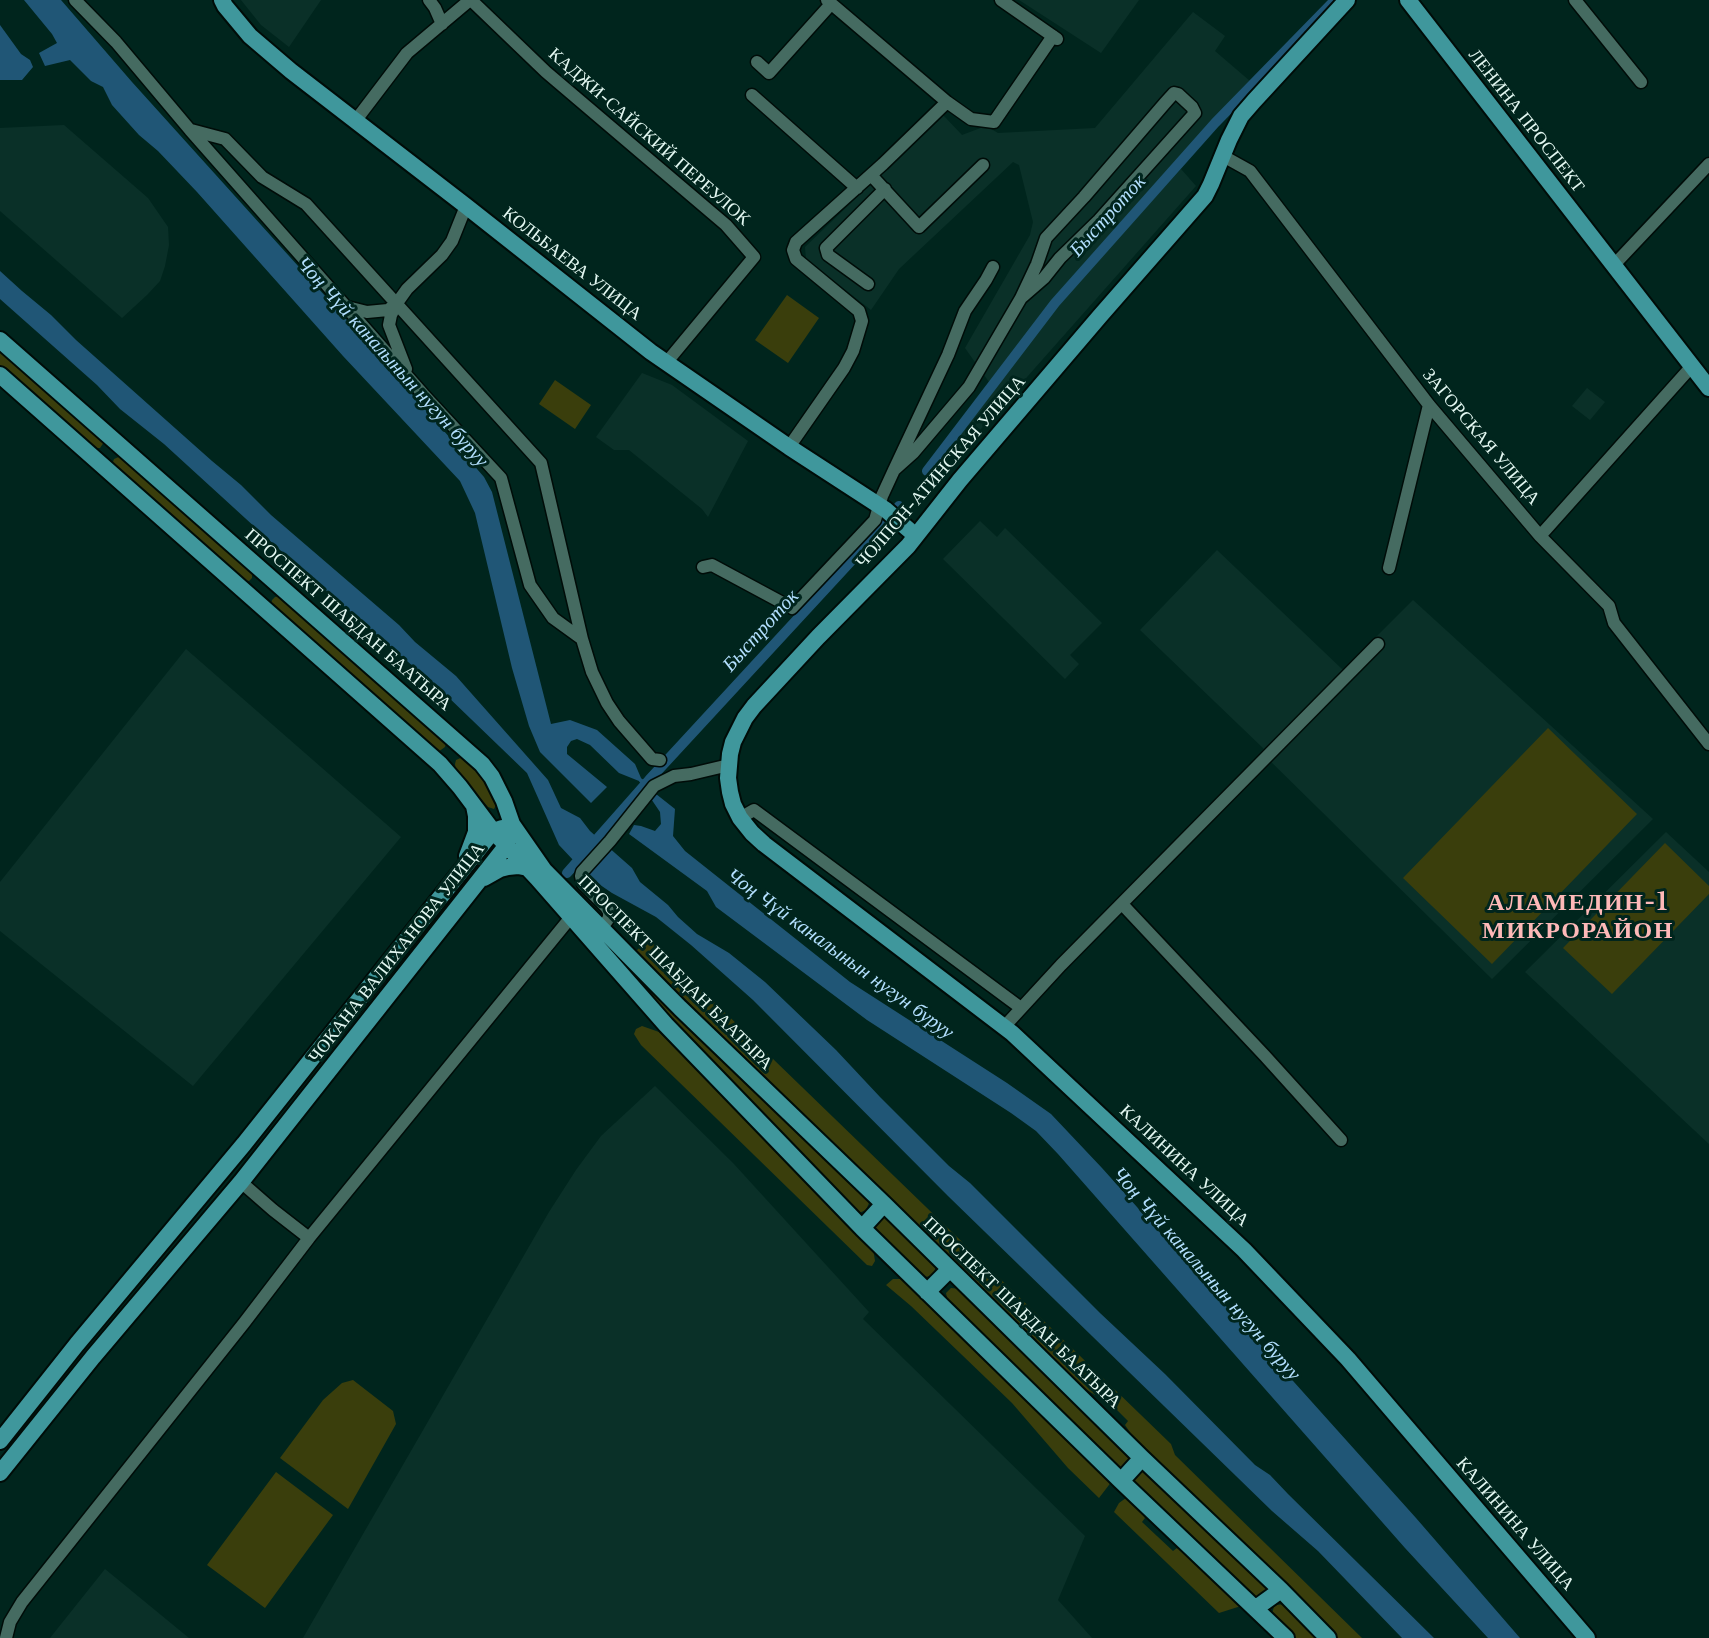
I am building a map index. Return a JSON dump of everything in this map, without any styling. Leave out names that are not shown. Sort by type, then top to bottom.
[{"type":"main road","name":"КОЛЬБАЕВА УЛИЦА","points":[[222,0],[250,36],[291,71],[666,363],[883,508],[916,536]]},
{"type":"main road","name":"ЧОЛПОН-АТИНСКАЯ УЛИЦА","points":[[729,765],[737,732],[754,706],[916,536],[960,480],[1205,196],[1233,132],[1246,109],[1347,0]]},
{"type":"main road","name":"ЛЕНИНА ПРОСПЕКТ","points":[[1408,0],[1618,261],[1709,388]]},
{"type":"main road","name":"ПРОСПЕКТ ШАБДАН БААТЫРА","points":[[0,339],[482,764],[492,777],[504,801],[512,825],[544,870],[601,930],[1328,1638]]},
{"type":"main road","name":"ПРОСПЕКТ ШАБДАН БААТЫРА","points":[[0,375],[440,764],[493,831],[666,1025],[862,1228],[1121,1481],[1286,1638]]},
{"type":"main road","points":[[99,462],[116,443]]},
{"type":"main road","points":[[251,597],[269,577]]},
{"type":"main road","points":[[440,764],[459,742]]},
{"type":"main road","name":"КАЛИНИНА УЛИЦА","points":[[729,765],[728,778],[733,804],[740,818],[752,832],[764,844],[1004,1027],[1244,1250],[1340,1351],[1587,1638]]},
{"type":"main road","points":[[474,805],[483,812],[495,814],[504,801]]},
{"type":"main road","points":[[461,871],[476,832],[474,805]]},
{"type":"main road","name":"ЧОКАНА ВАЛИХАНОВА УЛИЦА","points":[[0,1441],[84,1335],[244,1144],[493,831],[512,825]]},
{"type":"main road","name":"ЧОКАНА ВАЛИХАНОВА УЛИЦА","points":[[0,1473],[100,1349],[241,1182],[507,845],[512,825]]},
{"type":"main road","points":[[476,884],[500,869],[518,866],[528,868]]},
{"type":"main road","points":[[862,1228],[884,1204]]},
{"type":"main road","points":[[927,1292],[950,1269]]},
{"type":"main road","points":[[1121,1481],[1142,1458]]},
{"type":"main road","points":[[1256,1608],[1281,1590]]},
{"type":"street","points":[[75,0],[116,42],[346,307],[501,478],[530,585],[553,618],[582,639]]},
{"type":"street","points":[[429,0],[442,24]]},
{"type":"street","name":"КАДЖИ-САЙСКИЙ ПЕРЕУЛОК","points":[[356,120],[407,53],[471,0],[546,72],[726,225],[754,257],[666,363]]},
{"type":"street","points":[[757,62],[769,73],[829,2],[947,102],[971,119],[994,122],[1055,38],[1001,0]]},
{"type":"street","points":[[1575,0],[1641,82]]},
{"type":"street","points":[[894,470],[913,453],[969,387],[1021,298],[1046,238],[1174,93],[1178,94],[1196,113],[1099,220],[1060,258],[1044,278],[1021,298]]},
{"type":"street","points":[[752,95],[857,188]]},
{"type":"street","points":[[789,447],[844,368],[853,351],[862,321],[859,311],[796,259],[793,249],[796,242],[857,188],[947,102]]},
{"type":"street","points":[[190,130],[225,139],[262,177],[306,204],[541,463],[582,639],[592,672],[607,703],[619,721],[652,759],[660,760]]},
{"type":"street","name":"ЗАГОРСКАЯ УЛИЦА","points":[[1223,156],[1250,171],[1429,405],[1540,536],[1609,606],[1614,623],[1709,744]]},
{"type":"street","points":[[1618,261],[1709,164]]},
{"type":"street","points":[[871,175],[919,227],[982,165]]},
{"type":"street","points":[[868,284],[828,255],[826,248],[885,189]]},
{"type":"street","points":[[410,379],[389,325],[391,315],[407,289],[452,242],[466,206]]},
{"type":"street","points":[[703,567],[712,565],[792,608],[875,520],[883,508],[882,496],[948,355],[965,311],[993,267]]},
{"type":"street","points":[[346,307],[367,312],[388,310],[397,303]]},
{"type":"street","points":[[1540,536],[1692,366]]},
{"type":"street","points":[[1389,568],[1429,405]]},
{"type":"street","points":[[1004,1027],[1378,644]]},
{"type":"street","points":[[601,930],[609,918],[609,912],[583,884],[582,872],[654,786],[674,776],[729,765]]},
{"type":"street","points":[[740,818],[754,810],[1021,1008]]},
{"type":"street","points":[[1122,904],[1258,1047],[1341,1140]]},
{"type":"street","points":[[6,1638],[10,1622],[22,1602],[309,1238],[571,917]]},
{"type":"street","points":[[241,1182],[309,1238]]},
{"type":"shaded area","points":[[24,0],[61,0],[484,477],[492,492],[551,724],[570,720],[597,730],[635,764],[641,778],[675,809],[673,836],[685,851],[850,982],[1051,1114],[1416,1518],[1520,1638],[1488,1638],[1405,1548],[1036,1131],[867,1020],[716,907],[707,891],[629,834],[634,825],[655,831],[661,824],[660,812],[639,781],[619,773],[590,745],[577,739],[571,741],[567,747],[567,754],[607,787],[591,803],[540,752],[529,726],[512,668],[475,513],[460,481],[343,356],[197,192],[158,151],[139,135],[112,105],[103,87],[91,81],[70,60],[45,66],[39,53],[57,43]]},
{"type":"shaded area","points":[[241,0],[321,0],[289,47],[261,25]]},
{"type":"shaded area","points":[[1019,0],[1139,0],[1101,53]]},
{"type":"shaded area","name":"Быстроток","points":[[1193,12],[1225,36],[1215,51],[1250,81],[1072,277],[989,382],[965,348],[1030,235],[1033,222],[1019,165],[1013,162],[899,269],[871,310],[806,259],[805,247],[943,115],[962,135],[986,126],[998,133],[1095,128]]},
{"type":"shaded area","points":[[0,25],[21,54],[30,60],[33,67],[22,80],[0,80]]},
{"type":"shaded area","points":[[64,125],[148,198],[168,227],[169,245],[160,281],[122,318],[0,211],[0,128]]},
{"type":"shaded area","points":[[1181,169],[1196,186],[958,455],[948,452],[1052,310]]},
{"type":"shaded area","points":[[0,271],[241,485],[271,515],[456,676],[548,780],[561,808],[580,818],[590,831],[632,868],[640,882],[668,905],[697,934],[729,953],[765,982],[836,1050],[949,1166],[970,1183],[1255,1465],[1270,1475],[1434,1638],[1402,1638],[1318,1551],[1272,1511],[948,1196],[753,1000],[656,917],[590,878],[559,845],[527,773],[444,693],[303,571],[164,444],[120,409],[97,385],[0,299]]},
{"type":"shaded area","points":[[642,373],[672,385],[748,441],[708,517],[702,509],[629,450],[614,450],[596,437]]},
{"type":"shaded area","points":[[1587,388],[1605,402],[1590,420],[1572,406]]},
{"type":"shaded area","points":[[980,521],[997,537],[1005,528],[1102,623],[1070,655],[1079,664],[1065,679],[943,559]]},
{"type":"shaded area","points":[[1217,550],[1343,670],[1413,600],[1653,819],[1492,979],[1261,752],[1264,749],[1140,630]]},
{"type":"shaded area","points":[[186,649],[401,837],[193,1086],[0,931],[0,882]]},
{"type":"shaded area","points":[[1666,832],[1709,872],[1709,1144],[1525,972]]},
{"type":"shaded area","points":[[655,1086],[733,1163],[869,1312],[863,1319],[1085,1536],[1058,1600],[1092,1638],[303,1638],[549,1212],[601,1136]]},
{"type":"shaded area","points":[[105,1569],[189,1638],[50,1638]]},
{"type":"green space","points":[[787,295],[819,318],[788,363],[755,340]]},
{"type":"green space","points":[[0,349],[102,439],[104,442],[100,448],[94,448],[0,366]]},
{"type":"green space","points":[[555,380],[591,405],[575,429],[539,404]]},
{"type":"green space","points":[[121,456],[252,572],[252,578],[249,581],[242,580],[112,465],[114,459]]},
{"type":"green space","points":[[280,596],[446,743],[445,747],[438,752],[435,750],[271,605],[275,597]]},
{"type":"green space","points":[[1548,728],[1637,814],[1492,964],[1403,878]]},
{"type":"green space","points":[[463,757],[482,775],[497,803],[494,809],[488,807],[456,771],[456,760]]},
{"type":"green space","points":[[1665,843],[1709,886],[1709,894],[1612,994],[1563,948]]},
{"type":"green space","points":[[649,939],[1171,1444],[1175,1455],[1362,1638],[1338,1638],[1289,1588],[1140,1447],[1125,1425],[1128,1421],[1099,1392],[1095,1395],[1079,1385],[636,951]]},
{"type":"green space","points":[[611,949],[868,1199],[866,1210],[859,1213],[707,1061],[609,950]]},
{"type":"green space","points":[[642,1026],[659,1032],[873,1248],[875,1261],[872,1266],[867,1265],[641,1045],[634,1034],[636,1029]]},
{"type":"green space","points":[[885,1216],[936,1265],[931,1276],[921,1276],[875,1231],[875,1223]]},
{"type":"green space","points":[[893,1279],[901,1279],[911,1285],[1112,1481],[1099,1498],[1068,1468],[1012,1403],[886,1285]]},
{"type":"green space","points":[[951,1288],[961,1289],[1130,1455],[1130,1460],[1124,1467],[1119,1469],[948,1302],[946,1293]]},
{"type":"green space","points":[[353,1380],[393,1411],[396,1424],[348,1509],[280,1458],[323,1400],[342,1383]]},
{"type":"green space","points":[[276,1472],[333,1515],[265,1608],[207,1565]]},
{"type":"green space","points":[[1138,1472],[1146,1472],[1267,1587],[1267,1591],[1257,1598],[1253,1597],[1138,1487],[1134,1479]]},
{"type":"green space","points":[[1129,1497],[1145,1518],[1142,1522],[1173,1551],[1177,1548],[1193,1558],[1241,1606],[1219,1613],[1114,1512],[1119,1503]]},
{"type":"green space","points":[[1284,1604],[1319,1638],[1296,1638],[1272,1613],[1274,1607]]},
{"type":"waterway","name":"Быстроток","points":[[927,471],[1055,303],[1215,123],[1335,0]]},
{"type":"waterway","name":"Быстроток","points":[[567,873],[899,506]]},
{"type":"waterway","name":"Чоң Чүй каналынын нугун буруу","points":[[641,781],[649,780]]},
{"type":"district","name":"АЛАМЕДИН-1 МИКРОРАЙОН","points":[[1578,917]]}]
